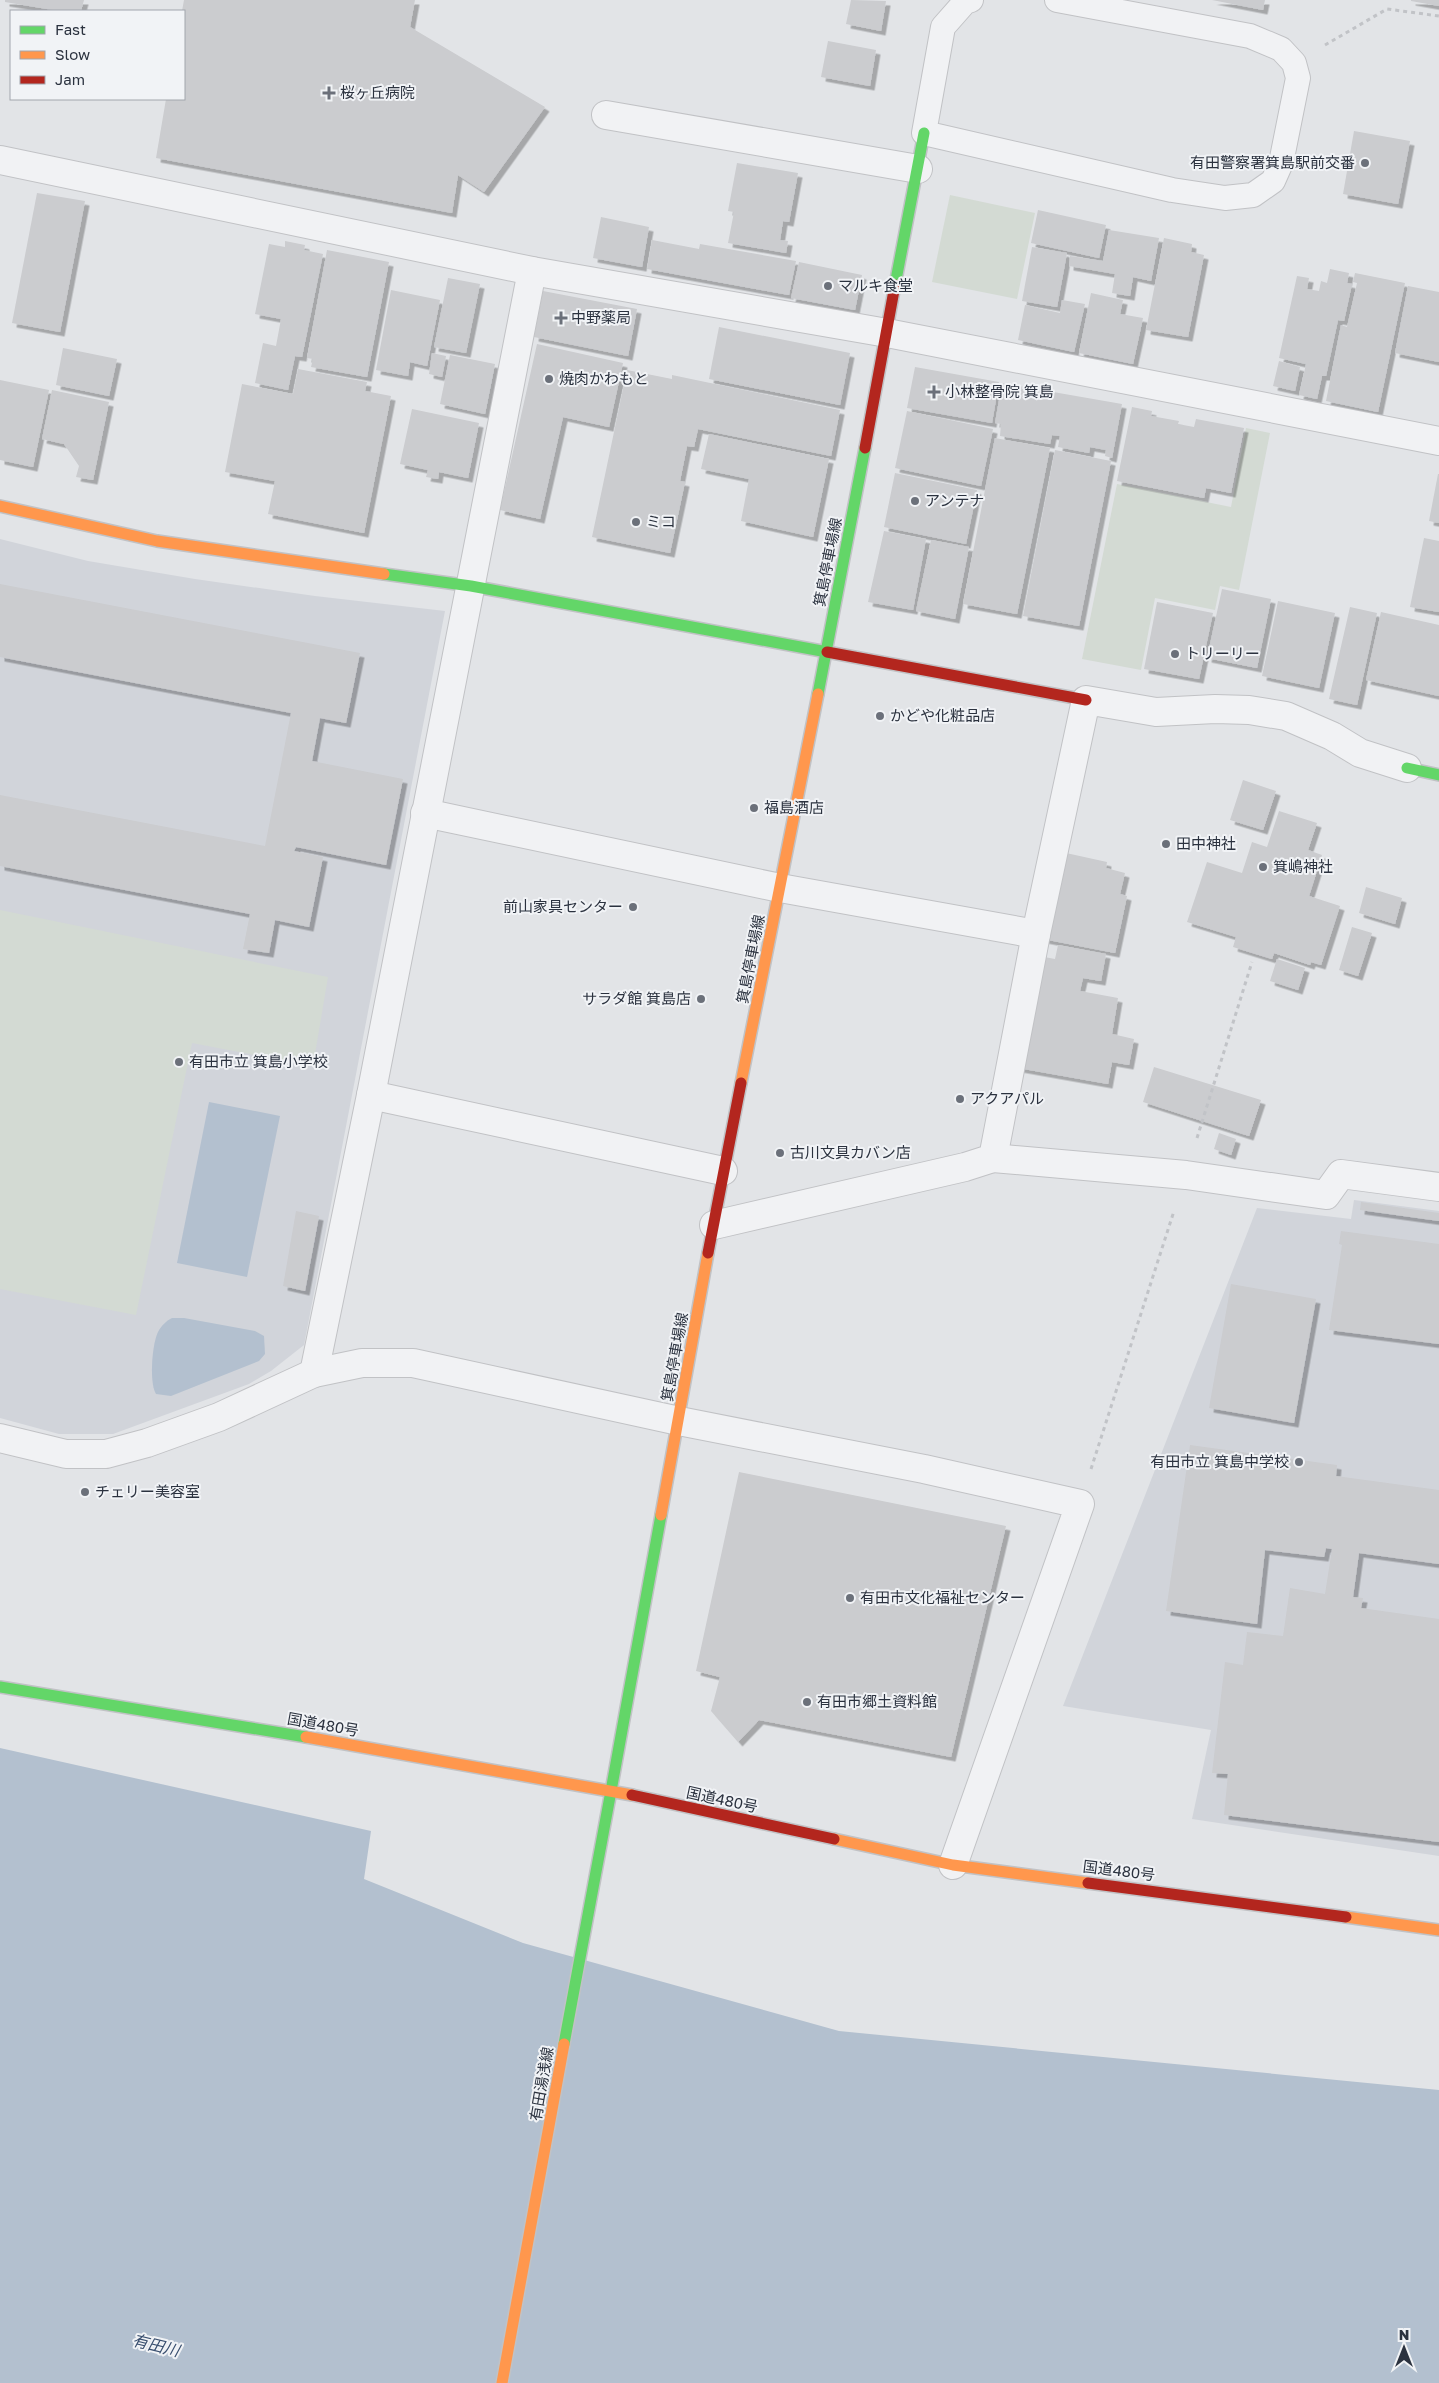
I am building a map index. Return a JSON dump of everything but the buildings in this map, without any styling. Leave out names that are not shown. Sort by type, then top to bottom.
[{"type":"main road","name":"箕島停車場線","points":[[611,1791],[724,1171],[827,650],[924,133]]},
{"type":"main road","points":[[0,506],[157,541],[471,586],[827,650],[1086,700]]},
{"type":"main road","points":[[1407,768],[1439,775]]},
{"type":"main road","name":"国道480号","points":[[0,1687],[200,1718],[611,1791],[953,1865],[1439,1930]]},
{"type":"main road","name":"有田湯浅線","points":[[502,2383],[611,1791]]},
{"type":"street","points":[[606,115],[918,169]]},
{"type":"street","points":[[0,160],[532,271],[887,333],[1439,441]]},
{"type":"street","points":[[314,1373],[371,1095],[532,271]]},
{"type":"street","points":[[993,1158],[1036,934],[1086,700],[1156,712],[1215,709],[1249,710],[1286,716],[1332,736],[1360,753],[1407,768]]},
{"type":"street","points":[[425,813],[780,888],[1036,934]]},
{"type":"street","points":[[371,1095],[724,1171]]},
{"type":"street","points":[[714,1225],[965,1167],[993,1158],[1186,1175],[1326,1195],[1341,1174],[1439,1187]]},
{"type":"street","points":[[0,1438],[66,1454],[106,1454],[147,1443],[219,1417],[314,1373],[362,1363],[413,1363],[679,1421],[924,1469],[1080,1504],[953,1865]]},
{"type":"lane","points":[[971,0],[965,2],[943,27],[924,133],[1172,190],[1225,198],[1253,195],[1273,181],[1281,163],[1298,78],[1294,63],[1281,49],[1250,36],[1057,0]]},
{"type":"path","points":[[1294,63],[1387,9],[1439,16]]},
{"type":"path","points":[[1080,1504],[1186,1175],[1252,962]]},
{"type":"shaded area","points":[[950,195],[1035,213],[1017,299],[932,282]]},
{"type":"shaded area","points":[[1246,428],[1270,433],[1239,590],[1220,586],[1215,610],[1155,598],[1141,670],[1082,659],[1117,484],[1231,507]]},
{"type":"shaded area","name":"有田市立 箕島小学校","points":[[0,539],[88,561],[195,579],[315,596],[445,611],[304,1345],[271,1371],[249,1384],[113,1434],[59,1434],[0,1418]]},
{"type":"shaded area","points":[[0,910],[328,977],[313,1066],[192,1043],[136,1315],[0,1289]]},
{"type":"shaded area","name":"有田市立 箕島中学校","points":[[1354,1200],[1439,1211],[1439,1856],[1192,1819],[1211,1730],[1063,1706],[1257,1208],[1351,1219]]},
{"type":"water","points":[[209,1102],[280,1116],[247,1277],[177,1263]]},
{"type":"water","points":[[172,1318],[184,1318],[255,1331],[264,1336],[265,1354],[259,1361],[171,1396],[156,1394],[152,1373],[154,1345],[159,1330]]},
{"type":"water","name":"有田川","points":[[0,1748],[371,1831],[364,1879],[523,1943],[839,2031],[1439,2090],[1439,2383],[0,2383]]},
{"type":"traffic: fast","points":[[895,285],[924,133]]},
{"type":"traffic: fast","points":[[818,694],[865,448]]},
{"type":"traffic: fast","points":[[384,574],[471,586],[827,652]]},
{"type":"traffic: fast","points":[[1407,768],[1439,775]]},
{"type":"traffic: fast","points":[[611,1791],[661,1515]]},
{"type":"traffic: fast","points":[[0,1687],[306,1737]]},
{"type":"traffic: fast","points":[[564,2044],[611,1791]]},
{"type":"traffic: slow","points":[[0,506],[157,541],[384,574]]},
{"type":"traffic: slow","points":[[741,1083],[818,694]]},
{"type":"traffic: slow","points":[[661,1515],[708,1253]]},
{"type":"traffic: slow","points":[[306,1737],[632,1795]]},
{"type":"traffic: slow","points":[[834,1839],[953,1865],[1088,1883]]},
{"type":"traffic: slow","points":[[1346,1917],[1439,1930]]},
{"type":"traffic: slow","points":[[502,2383],[564,2044]]},
{"type":"traffic: jam","points":[[865,448],[895,285]]},
{"type":"traffic: jam","points":[[827,652],[1086,700]]},
{"type":"traffic: jam","points":[[708,1253],[741,1083]]},
{"type":"traffic: jam","points":[[632,1795],[834,1839]]},
{"type":"traffic: jam","points":[[1088,1883],[1346,1917]]},
{"type":"place","name":"桜ヶ丘病院","points":[[329,93]]},
{"type":"place","name":"有田警察署箕島駅前交番","points":[[1365,163]]},
{"type":"place","name":"マルキ食堂","points":[[828,286]]},
{"type":"place","name":"中野薬局","points":[[561,318]]},
{"type":"place","name":"焼肉かわもと","points":[[549,379]]},
{"type":"place","name":"小林整骨院 箕島","points":[[934,392]]},
{"type":"place","name":"アンテナ","points":[[915,501]]},
{"type":"place","name":"ミコ","points":[[636,522]]},
{"type":"place","name":"トリーリー","points":[[1175,654]]},
{"type":"place","name":"かどや化粧品店","points":[[880,716]]},
{"type":"place","name":"福島酒店","points":[[754,808]]},
{"type":"place","name":"田中神社","points":[[1166,844]]},
{"type":"place","name":"箕嶋神社","points":[[1263,867]]},
{"type":"place","name":"前山家具センター","points":[[633,907]]},
{"type":"place","name":"サラダ館 箕島店","points":[[701,999]]},
{"type":"place","name":"有田市立 箕島小学校","points":[[179,1062]]},
{"type":"place","name":"アクアパル","points":[[960,1099]]},
{"type":"place","name":"古川文具カバン店","points":[[780,1153]]},
{"type":"place","name":"有田市立 箕島中学校","points":[[1299,1462]]},
{"type":"place","name":"チェリー美容室","points":[[85,1492]]},
{"type":"place","name":"有田市文化福祉センター","points":[[850,1598]]},
{"type":"place","name":"有田市郷土資料館","points":[[807,1702]]}]
